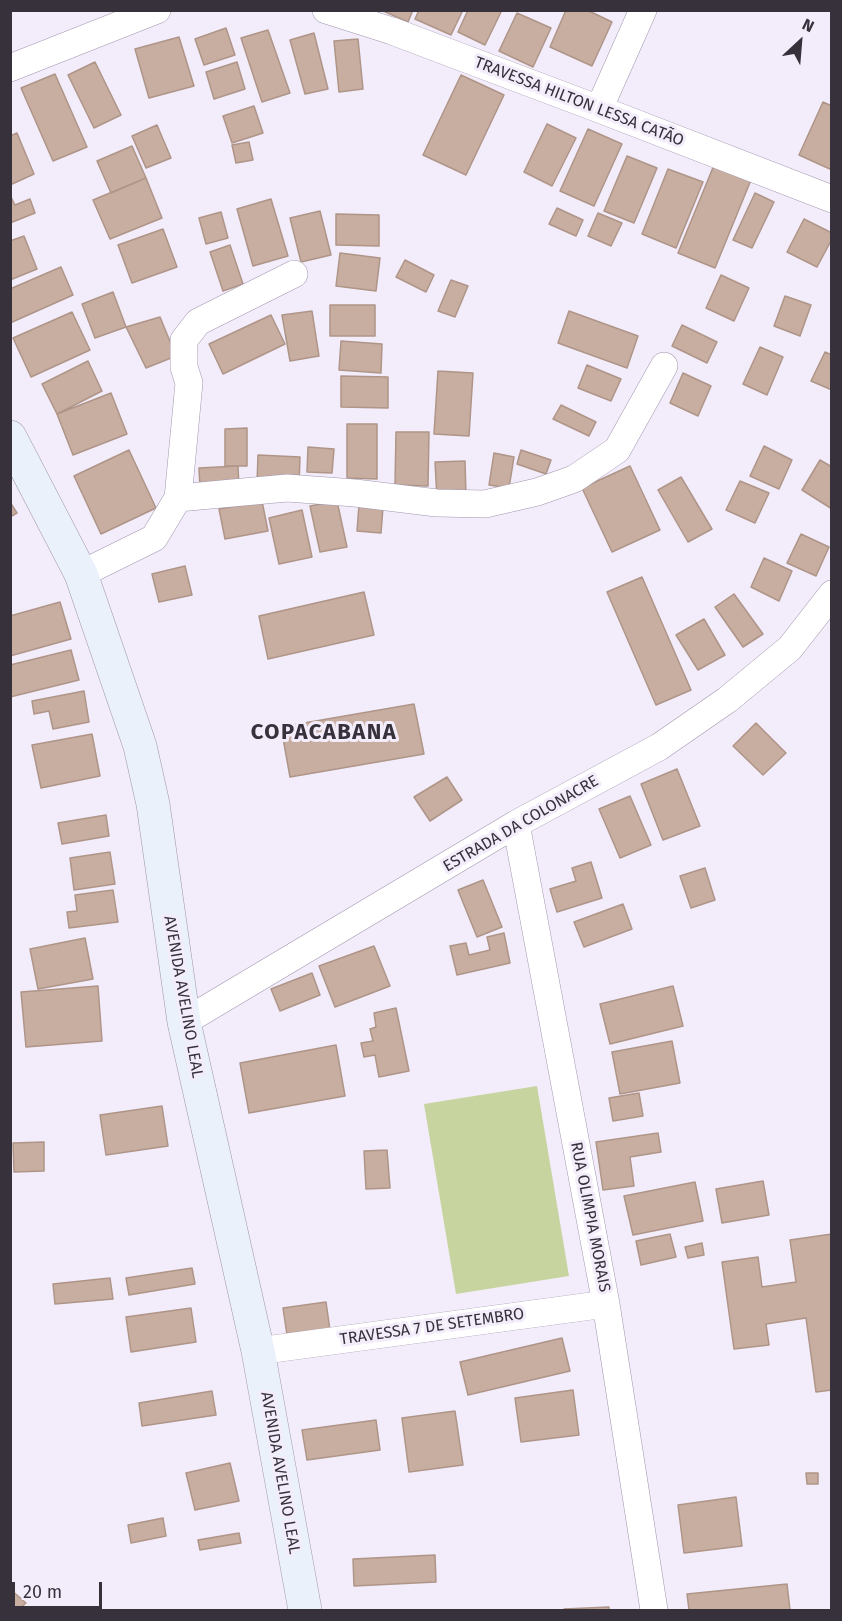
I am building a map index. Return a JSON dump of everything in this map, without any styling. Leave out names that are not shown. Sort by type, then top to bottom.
[{"type":"main road","name":"AVENIDA AVELINO LEAL","points":[[10,437],[81,574],[140,746],[153,804],[184,1022],[258,1351],[305,1611]]},
{"type":"street","points":[[10,68],[158,10]]},
{"type":"street","name":"TRAVESSA HILTON LESSA CATÃO","points":[[326,10],[392,31],[831,199]]},
{"type":"street","points":[[599,109],[643,10]]},
{"type":"street","points":[[81,574],[154,538],[178,498],[189,383],[184,367],[184,340],[198,322],[294,274]]},
{"type":"street","points":[[178,498],[287,488],[437,503],[485,504],[537,492],[574,479],[617,450],[664,366]]},
{"type":"street","name":"ESTRADA DA COLONACRE","points":[[184,1022],[516,824],[659,747],[727,700],[790,648],[831,594]]},
{"type":"street","name":"RUA OLIMPIA MORAIS","points":[[516,824],[606,1304],[654,1611]]},
{"type":"street","name":"TRAVESSA 7 DE SETEMBRO","points":[[258,1351],[606,1304]]},
{"type":"green space","points":[[537,1086],[569,1276],[456,1294],[424,1104]]},
{"type":"building","points":[[381,10],[413,10],[408,22]]},
{"type":"building","points":[[419,10],[463,10],[451,35],[415,19]]},
{"type":"building","points":[[468,10],[502,10],[485,45],[458,32]]},
{"type":"building","points":[[566,10],[587,10],[612,22],[592,66],[550,47]]},
{"type":"building","points":[[517,13],[551,28],[533,67],[499,51]]},
{"type":"building","points":[[226,28],[235,55],[204,65],[195,39]]},
{"type":"building","points":[[268,30],[290,93],[262,102],[241,38]]},
{"type":"building","points":[[314,33],[328,89],[305,94],[290,40]]},
{"type":"building","points":[[179,37],[194,86],[149,98],[135,49]]},
{"type":"building","points":[[358,39],[363,89],[339,92],[334,41]]},
{"type":"building","points":[[95,62],[121,115],[94,128],[68,75]]},
{"type":"building","points":[[237,62],[245,89],[214,99],[206,72]]},
{"type":"building","points":[[55,74],[87,147],[53,161],[21,88]]},
{"type":"building","points":[[461,75],[504,95],[466,175],[423,155]]},
{"type":"building","points":[[823,102],[832,106],[832,170],[799,155]]},
{"type":"building","points":[[254,106],[263,133],[232,143],[223,116]]},
{"type":"building","points":[[547,124],[576,138],[552,186],[524,172]]},
{"type":"building","points":[[157,125],[171,158],[146,168],[132,136]]},
{"type":"building","points":[[588,129],[622,144],[594,206],[560,191]]},
{"type":"building","points":[[17,133],[34,174],[10,185],[10,136]]},
{"type":"building","points":[[249,142],[253,160],[236,163],[232,145]]},
{"type":"building","points":[[132,146],[146,178],[111,193],[97,161]]},
{"type":"building","points":[[627,156],[657,168],[634,223],[604,211]]},
{"type":"building","points":[[714,165],[751,180],[715,268],[678,253]]},
{"type":"building","points":[[668,169],[703,182],[676,248],[642,234]]},
{"type":"building","points":[[146,178],[162,218],[110,239],[93,200]]},
{"type":"building","points":[[755,193],[774,202],[752,248],[733,240]]},
{"type":"building","points":[[10,195],[15,205],[30,199],[35,213],[10,223]]},
{"type":"building","points":[[271,199],[288,256],[253,266],[237,209]]},
{"type":"building","points":[[557,208],[583,220],[576,236],[549,224]]},
{"type":"building","points":[[320,211],[331,255],[301,262],[290,218]]},
{"type":"building","points":[[221,212],[228,238],[206,244],[199,218]]},
{"type":"building","points":[[598,213],[622,223],[611,246],[588,236]]},
{"type":"building","points":[[336,214],[379,215],[379,246],[336,245]]},
{"type":"building","points":[[804,219],[832,233],[832,239],[817,267],[787,252]]},
{"type":"building","points":[[163,229],[177,267],[132,283],[118,245]]},
{"type":"building","points":[[24,236],[37,269],[10,280],[10,241]]},
{"type":"building","points":[[230,245],[243,284],[223,291],[210,252]]},
{"type":"building","points":[[340,253],[380,258],[376,291],[336,286]]},
{"type":"building","points":[[405,260],[434,275],[426,292],[396,277]]},
{"type":"building","points":[[61,267],[73,295],[10,323],[10,289]]},
{"type":"building","points":[[721,275],[749,288],[734,321],[706,308]]},
{"type":"building","points":[[451,280],[468,286],[455,317],[438,311]]},
{"type":"building","points":[[113,292],[126,327],[95,338],[82,304]]},
{"type":"building","points":[[785,296],[811,305],[800,336],[774,326]]},
{"type":"building","points":[[330,305],[375,305],[375,336],[330,336]]},
{"type":"building","points":[[312,311],[319,356],[290,361],[282,315]]},
{"type":"building","points":[[569,311],[638,336],[627,368],[558,343]]},
{"type":"building","points":[[72,312],[90,350],[31,377],[13,338]]},
{"type":"building","points":[[271,315],[285,344],[223,374],[209,344]]},
{"type":"building","points":[[160,317],[176,356],[146,368],[126,327]]},
{"type":"building","points":[[682,325],[717,342],[707,363],[672,346]]},
{"type":"building","points":[[341,341],[382,344],[381,373],[339,370]]},
{"type":"building","points":[[760,347],[783,357],[767,395],[743,384]]},
{"type":"building","points":[[825,352],[832,355],[832,390],[811,381]]},
{"type":"building","points":[[88,361],[102,391],[57,414],[42,384]]},
{"type":"building","points":[[587,365],[621,379],[611,401],[578,388]]},
{"type":"building","points":[[438,371],[473,373],[469,436],[434,434]]},
{"type":"building","points":[[683,373],[711,386],[698,416],[670,403]]},
{"type":"building","points":[[341,376],[388,377],[388,408],[341,407]]},
{"type":"building","points":[[111,393],[127,434],[73,455],[57,414]]},
{"type":"building","points":[[561,405],[596,422],[589,436],[553,419]]},
{"type":"building","points":[[347,424],[377,424],[377,479],[347,478]]},
{"type":"building","points":[[247,428],[247,466],[225,466],[225,429]]},
{"type":"building","points":[[396,432],[429,432],[428,486],[395,485]]},
{"type":"building","points":[[764,446],[792,460],[779,489],[750,476]]},
{"type":"building","points":[[308,447],[334,449],[332,473],[307,472]]},
{"type":"building","points":[[129,450],[156,508],[101,534],[74,476]]},
{"type":"building","points":[[521,450],[551,460],[546,474],[517,464]]},
{"type":"building","points":[[494,453],[514,457],[509,488],[489,485]]},
{"type":"building","points":[[258,455],[300,457],[299,485],[257,483]]},
{"type":"building","points":[[820,460],[832,467],[832,509],[802,490]]},
{"type":"building","points":[[465,461],[466,497],[437,498],[435,462]]},
{"type":"building","points":[[238,466],[239,487],[200,489],[199,468]]},
{"type":"building","points":[[630,466],[660,530],[612,552],[582,488]]},
{"type":"building","points":[[681,477],[712,529],[688,542],[658,490]]},
{"type":"building","points":[[740,481],[769,493],[755,523],[726,510]]},
{"type":"building","points":[[262,501],[268,531],[225,539],[219,509]]},
{"type":"building","points":[[337,501],[347,547],[320,552],[310,506]]},
{"type":"building","points":[[10,502],[17,513],[10,517]]},
{"type":"building","points":[[359,505],[383,507],[381,533],[357,531]]},
{"type":"building","points":[[302,510],[312,557],[279,564],[269,518]]},
{"type":"building","points":[[801,534],[829,547],[816,576],[787,563]]},
{"type":"building","points":[[764,558],[792,571],[779,601],[751,587]]},
{"type":"building","points":[[185,566],[192,595],[159,602],[152,574]]},
{"type":"building","points":[[642,577],[691,690],[656,705],[607,592]]},
{"type":"building","points":[[364,592],[374,635],[268,659],[259,616]]},
{"type":"building","points":[[734,594],[763,634],[743,647],[715,607]]},
{"type":"building","points":[[60,602],[71,639],[10,656],[10,616]]},
{"type":"building","points":[[704,619],[725,655],[698,670],[676,635]]},
{"type":"building","points":[[71,650],[79,680],[10,697],[10,665]]},
{"type":"building","points":[[84,691],[89,722],[53,729],[49,711],[34,714],[32,701]]},
{"type":"building","points":[[414,704],[424,754],[290,777],[281,727]]},
{"type":"building","points":[[756,723],[786,753],[763,775],[733,746]]},
{"type":"building","points":[[92,734],[100,776],[41,788],[32,745]]},
{"type":"building","points":[[677,769],[700,826],[663,840],[641,784]]},
{"type":"building","points":[[447,777],[462,800],[430,821],[414,797]]},
{"type":"building","points":[[630,796],[651,845],[620,858],[599,809]]},
{"type":"building","points":[[106,815],[109,836],[62,844],[58,823]]},
{"type":"building","points":[[110,852],[115,884],[74,890],[70,858]]},
{"type":"building","points":[[591,862],[602,898],[557,912],[550,889],[576,881],[572,868]]},
{"type":"building","points":[[705,868],[715,900],[691,908],[680,876]]},
{"type":"building","points":[[483,880],[502,927],[477,937],[458,890]]},
{"type":"building","points":[[113,890],[118,922],[69,928],[67,912],[77,911],[75,895]]},
{"type":"building","points":[[623,904],[632,929],[584,947],[574,922]]},
{"type":"building","points":[[504,933],[510,963],[457,975],[450,946],[466,943],[469,955],[490,950],[487,937]]},
{"type":"building","points":[[85,938],[93,979],[38,989],[30,949]]},
{"type":"building","points":[[374,946],[390,986],[335,1007],[319,966]]},
{"type":"building","points":[[312,973],[320,995],[280,1011],[271,989]]},
{"type":"building","points":[[98,986],[102,1041],[26,1047],[21,992]]},
{"type":"building","points":[[673,986],[683,1026],[610,1044],[600,1004]]},
{"type":"building","points":[[396,1008],[409,1071],[379,1077],[375,1055],[364,1057],[361,1043],[373,1041],[370,1029],[376,1027],[374,1013]]},
{"type":"building","points":[[672,1041],[680,1083],[620,1094],[612,1052]]},
{"type":"building","points":[[336,1045],[345,1096],[249,1113],[240,1063]]},
{"type":"building","points":[[639,1093],[643,1116],[613,1121],[609,1098]]},
{"type":"building","points":[[162,1106],[168,1146],[106,1155],[100,1115]]},
{"type":"building","points":[[658,1133],[661,1152],[630,1157],[634,1186],[603,1190],[596,1142]]},
{"type":"building","points":[[44,1142],[44,1171],[14,1172],[13,1143]]},
{"type":"building","points":[[387,1150],[390,1188],[366,1189],[364,1151]]},
{"type":"building","points":[[763,1181],[769,1215],[722,1223],[716,1189]]},
{"type":"building","points":[[695,1182],[703,1221],[633,1235],[624,1196]]},
{"type":"building","points":[[670,1234],[676,1257],[641,1265],[636,1241]]},
{"type":"building","points":[[832,1234],[832,1390],[816,1392],[806,1318],[766,1324],[769,1345],[734,1349],[722,1262],[758,1257],[762,1287],[796,1282],[790,1240]]},
{"type":"building","points":[[702,1243],[704,1255],[688,1258],[685,1247]]},
{"type":"building","points":[[192,1268],[195,1284],[129,1295],[126,1278]]},
{"type":"building","points":[[110,1278],[113,1299],[55,1304],[53,1284]]},
{"type":"building","points":[[326,1302],[330,1330],[287,1335],[283,1308]]},
{"type":"building","points":[[191,1308],[196,1342],[131,1352],[126,1317]]},
{"type":"building","points":[[562,1338],[570,1371],[468,1395],[460,1362]]},
{"type":"building","points":[[573,1390],[579,1435],[521,1442],[515,1398]]},
{"type":"building","points":[[212,1391],[216,1415],[142,1426],[139,1403]]},
{"type":"building","points":[[455,1411],[463,1465],[409,1472],[402,1418]]},
{"type":"building","points":[[376,1420],[380,1450],[307,1460],[302,1430]]},
{"type":"building","points":[[230,1463],[239,1501],[195,1510],[186,1473]]},
{"type":"building","points":[[806,1473],[818,1473],[818,1484],[807,1484]]},
{"type":"building","points":[[736,1497],[742,1546],[684,1553],[678,1505]]},
{"type":"building","points":[[163,1518],[166,1536],[131,1543],[128,1525]]},
{"type":"building","points":[[239,1533],[241,1543],[200,1550],[198,1540]]},
{"type":"building","points":[[435,1555],[436,1582],[354,1586],[353,1559]]},
{"type":"building","points":[[787,1584],[790,1610],[689,1610],[687,1594]]},
{"type":"building","points":[[10,1589],[26,1603],[18,1610],[10,1610]]},
{"type":"building","points":[[609,1607],[609,1610],[564,1609]]},
{"type":"district","name":"COPACABANA","points":[[324,733]]}]
